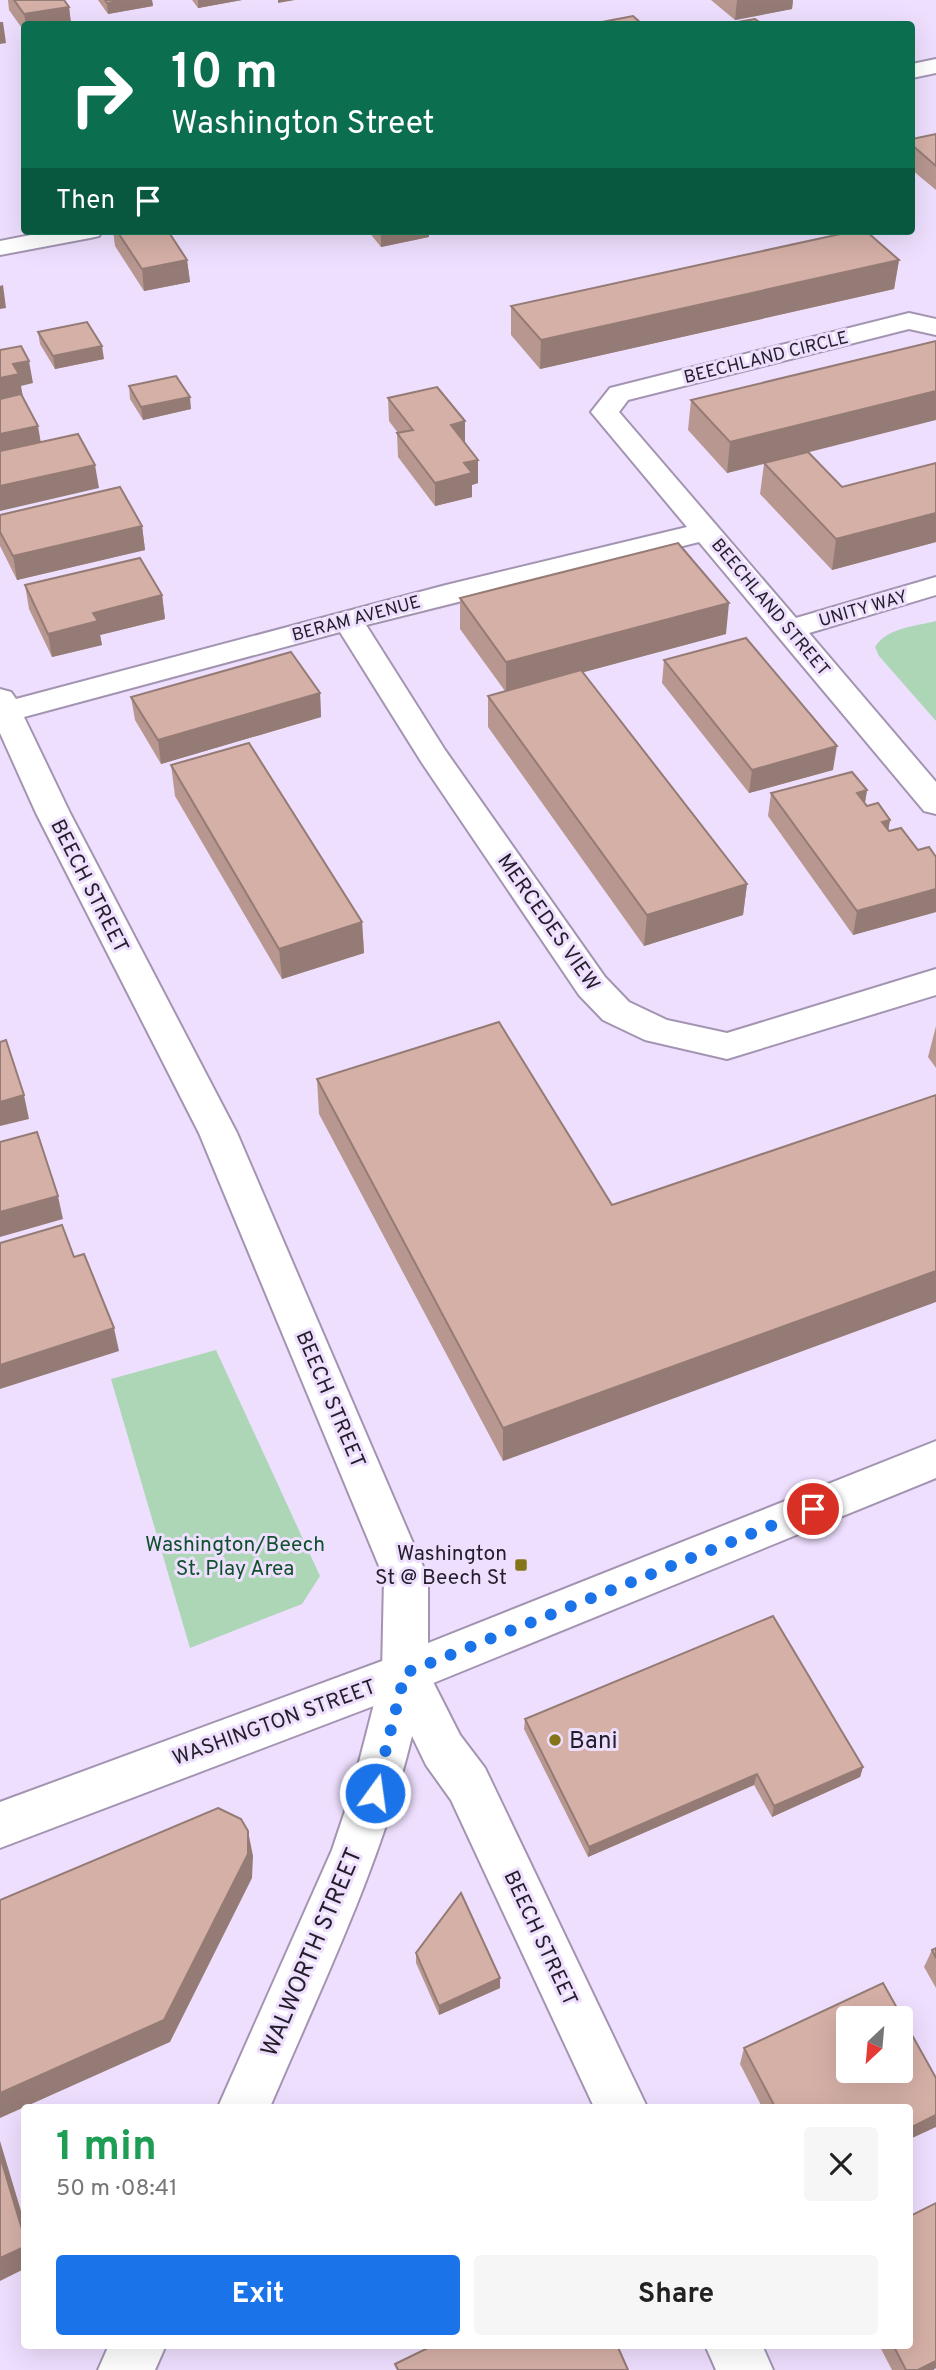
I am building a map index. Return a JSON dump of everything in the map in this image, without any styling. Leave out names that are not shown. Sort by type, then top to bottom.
[{"type":"street","points":[[915,70],[936,66]]},
{"type":"street","points":[[0,248],[69,235]]},
{"type":"street","name":"BEECHLAND CIRCLE","points":[[605,412],[619,394],[909,321],[936,327]]},
{"type":"street","name":"BEECHLAND STREET","points":[[605,412],[936,803]]},
{"type":"street","name":"BERAM AVENUE","points":[[4,705],[707,531]]},
{"type":"street","name":"UNITY WAY","points":[[790,629],[936,586]]},
{"type":"street","name":"MERCEDES VIEW","points":[[348,620],[449,779],[592,986],[616,1011],[658,1031],[727,1046],[936,982]]},
{"type":"street","name":"BEECH STREET","points":[[4,705],[53,813],[219,1133],[407,1578],[405,1673],[443,1750],[468,1784],[620,2104]]},
{"type":"street","name":"WASHINGTON STREET","points":[[0,1825],[405,1673],[936,1459]]},
{"type":"street","name":"WALWORTH STREET","points":[[245,2104],[355,1852],[375,1793],[405,1673]]},
{"type":"street","points":[[126,2370],[136,2349]]},
{"type":"street","points":[[735,2349],[745,2370]]},
{"type":"green space","points":[[936,621],[936,721],[879,656],[875,647],[894,632]]},
{"type":"green space","name":"Washington/Beech St. Play Area","points":[[216,1350],[320,1576],[302,1604],[190,1648],[111,1379]]},
{"type":"building","points":[[14,0],[64,0],[69,7],[24,14]]},
{"type":"building","points":[[633,16],[639,21],[607,21]]},
{"type":"building","points":[[936,134],[936,166],[915,148],[915,138]]},
{"type":"building","points":[[120,235],[171,235],[187,260],[142,269]]},
{"type":"building","points":[[836,235],[871,235],[899,260],[541,340],[511,306]]},
{"type":"building","points":[[87,322],[102,346],[53,356],[38,332]]},
{"type":"building","points":[[936,341],[936,391],[730,442],[691,400]]},
{"type":"building","points":[[21,346],[29,361],[13,364],[19,374],[0,378],[0,350]]},
{"type":"building","points":[[176,376],[190,397],[141,407],[129,386]]},
{"type":"building","points":[[437,387],[465,421],[451,425],[478,460],[464,463],[472,473],[435,483],[397,433],[413,430],[388,398]]},
{"type":"building","points":[[21,394],[38,426],[0,434],[0,399]]},
{"type":"building","points":[[78,434],[95,465],[0,486],[0,451]]},
{"type":"building","points":[[808,452],[842,487],[936,463],[936,513],[836,539],[764,463]]},
{"type":"building","points":[[120,487],[142,526],[13,556],[0,532],[0,515]]},
{"type":"building","points":[[678,543],[729,603],[506,662],[460,598]]},
{"type":"building","points":[[140,558],[162,595],[93,613],[98,621],[48,634],[25,585]]},
{"type":"building","points":[[746,638],[837,746],[752,770],[664,660]]},
{"type":"building","points":[[291,652],[320,693],[158,740],[131,697]]},
{"type":"building","points":[[581,670],[747,884],[647,915],[488,696]]},
{"type":"building","points":[[249,743],[362,922],[279,949],[171,765]]},
{"type":"building","points":[[852,772],[867,790],[857,793],[867,806],[878,803],[890,820],[882,822],[889,831],[901,828],[918,850],[929,847],[936,857],[936,889],[857,911],[771,793]]},
{"type":"building","points":[[499,1022],[612,1205],[936,1095],[936,1271],[503,1428],[317,1079]]},
{"type":"building","points":[[6,1040],[24,1095],[0,1102],[0,1042]]},
{"type":"building","points":[[37,1132],[58,1196],[0,1212],[0,1142]]},
{"type":"building","points":[[62,1225],[74,1257],[84,1254],[114,1328],[0,1365],[0,1243]]},
{"type":"building","points":[[773,1616],[863,1767],[774,1806],[757,1774],[589,1847],[525,1719]]},
{"type":"building","points":[[218,1808],[241,1819],[248,1831],[248,1854],[164,2020],[0,2093],[0,1900]]},
{"type":"building","points":[[461,1893],[500,1978],[439,2006],[416,1953]]},
{"type":"building","points":[[883,1983],[896,2006],[836,2006],[836,2083],[913,2083],[914,2039],[936,2078],[936,2115],[913,2126],[913,2104],[773,2104],[744,2048]]},
{"type":"building","points":[[0,2156],[21,2226],[21,2248],[0,2258]]},
{"type":"building","points":[[936,2203],[936,2361],[918,2370],[906,2370],[895,2349],[913,2349],[913,2214]]},
{"type":"building","points":[[426,2349],[619,2349],[628,2370],[398,2370],[395,2364]]},
{"type":"place","name":"Washington St @ Beech St","points":[[521,1565]]},
{"type":"place","name":"Bani","points":[[555,1740]]},
{"type":"route","points":[[375,1793],[405,1673],[813,1509]]}]
